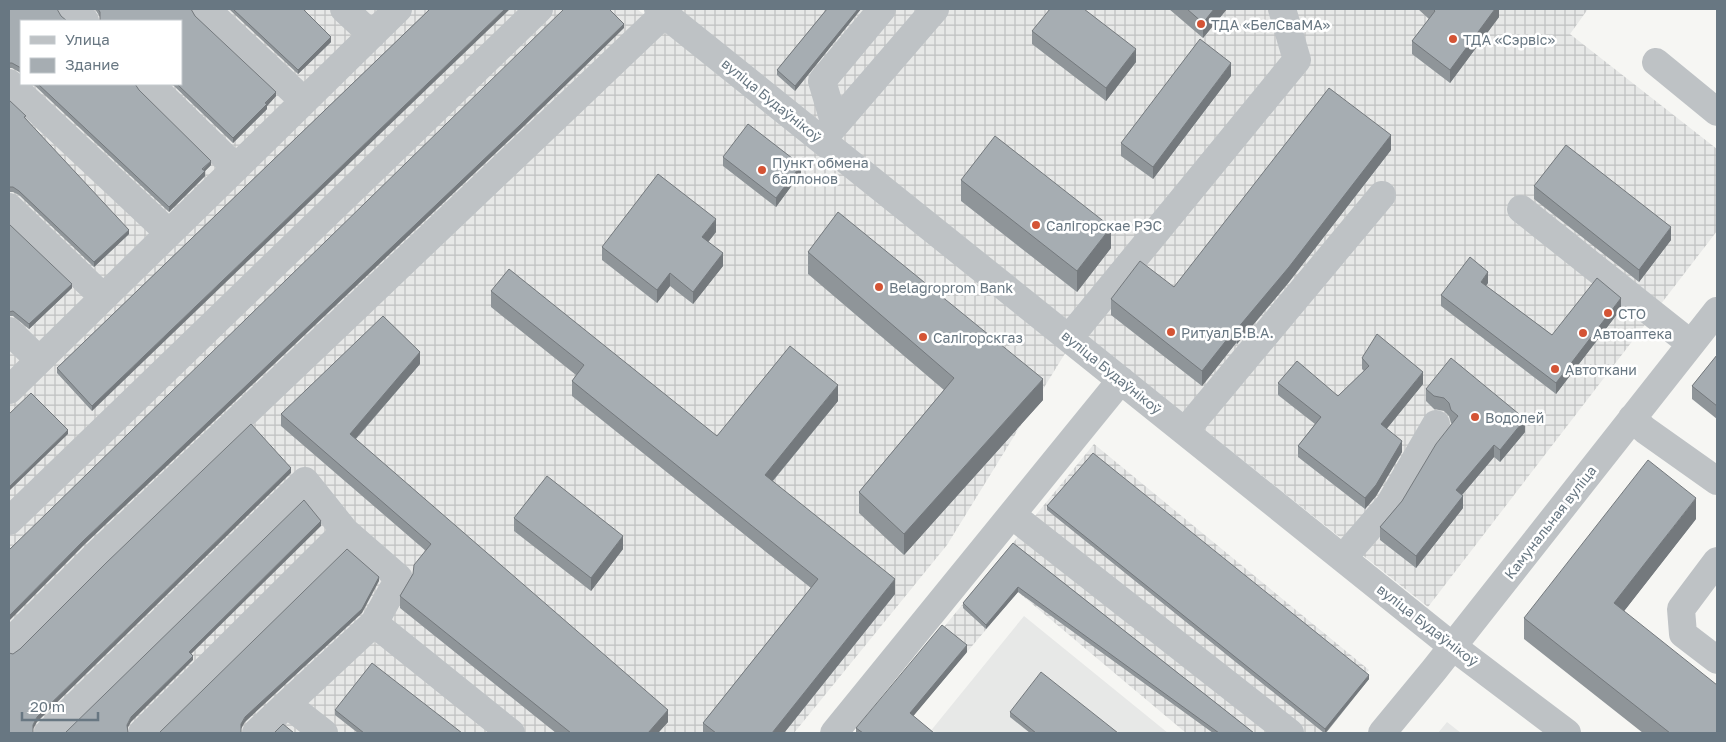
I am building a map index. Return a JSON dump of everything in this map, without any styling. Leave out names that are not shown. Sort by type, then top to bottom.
[{"type":"street","points":[[72,9],[84,20]]},
{"type":"street","points":[[206,9],[304,101]]},
{"type":"street","points":[[344,9],[372,35]]},
{"type":"street","points":[[9,390],[398,9]]},
{"type":"street","points":[[9,521],[539,9]]},
{"type":"street","points":[[829,132],[822,80],[882,9]]},
{"type":"street","points":[[829,132],[935,9]]},
{"type":"street","points":[[1069,338],[1297,60],[1282,9]]},
{"type":"street","points":[[9,644],[95,556],[661,11]]},
{"type":"street","name":"вуліца Будаўнікоў","points":[[661,11],[829,132],[1069,338],[1452,646],[1567,733]]},
{"type":"street","points":[[1656,62],[1717,112]]},
{"type":"street","points":[[9,83],[169,233]]},
{"type":"street","points":[[151,85],[236,168]]},
{"type":"street","points":[[1185,431],[1382,195]]},
{"type":"street","points":[[9,207],[103,297]]},
{"type":"street","points":[[1522,210],[1691,344]]},
{"type":"street","name":"Камунальная вуліца","points":[[1382,733],[1717,311]]},
{"type":"street","points":[[9,332],[39,360]]},
{"type":"street","points":[[834,733],[1121,380]]},
{"type":"street","points":[[1632,418],[1645,430],[1717,481]]},
{"type":"street","points":[[1343,558],[1389,505],[1436,424]]},
{"type":"street","points":[[48,733],[304,481],[345,532],[399,578],[374,623],[256,733]]},
{"type":"street","points":[[1012,515],[1290,733]]},
{"type":"street","points":[[142,733],[345,532]]},
{"type":"street","points":[[1717,561],[1681,609],[1683,634],[1717,660]]},
{"type":"street","points":[[374,623],[511,733]]},
{"type":"street","points":[[287,704],[324,733]]},
{"type":"shaded area","points":[[9,9],[637,9],[1069,347],[947,545],[794,733],[9,733]]},
{"type":"shaded area","points":[[672,9],[1588,9],[1570,34],[1717,149],[1717,231],[1428,607]]},
{"type":"shaded area","points":[[1094,444],[1369,670],[1321,733],[1186,733],[1018,592],[898,733],[857,733]]},
{"type":"shaded area","points":[[1024,616],[1168,733],[929,733]]},
{"type":"shaded area","points":[[1447,722],[1461,733],[1438,733]]},
{"type":"building","points":[[9,9],[57,9],[66,20],[20,20],[20,67],[9,63]]},
{"type":"building","points":[[98,9],[191,9],[195,16],[276,92],[265,103],[267,104],[233,138],[178,85],[182,85],[182,20],[100,20]]},
{"type":"building","points":[[233,9],[303,9],[331,37],[298,70]]},
{"type":"building","points":[[430,9],[505,9],[92,406],[57,368]]},
{"type":"building","points":[[564,9],[609,9],[624,24],[84,540],[9,616],[9,550]]},
{"type":"building","points":[[827,9],[858,9],[795,86],[777,70]]},
{"type":"building","points":[[1050,9],[1084,9],[1136,49],[1106,88],[1032,31]]},
{"type":"building","points":[[1187,9],[1214,9],[1203,23]]},
{"type":"building","name":"ТДА «Сэрвіс»","points":[[1433,9],[1495,9],[1450,70],[1412,41],[1435,11]]},
{"type":"building","points":[[1200,39],[1231,63],[1153,167],[1121,143]]},
{"type":"building","points":[[39,85],[136,85],[211,161],[202,169],[205,171],[169,207]]},
{"type":"building","points":[[1329,88],[1391,135],[1289,267],[1236,328],[1202,371],[1111,299],[1140,261],[1174,287]]},
{"type":"building","points":[[9,100],[26,116],[24,117],[129,230],[94,262],[19,191],[9,187]]},
{"type":"building","name":"Пункт обмена баллонов","points":[[748,124],[801,165],[776,198],[723,157]]},
{"type":"building","name":"Салігорскае РЭС","points":[[995,136],[1111,227],[1077,271],[961,180]]},
{"type":"building","points":[[1566,145],[1671,227],[1639,270],[1534,186]]},
{"type":"building","points":[[658,174],[716,219],[702,237],[723,253],[693,292],[670,273],[657,290],[602,247]]},
{"type":"building","name":"Салігорскгаз","points":[[838,212],[1043,379],[904,534],[859,492],[954,378],[808,252]]},
{"type":"building","points":[[9,224],[72,284],[29,324],[13,311],[9,312]]},
{"type":"building","points":[[1470,257],[1488,272],[1481,282],[1552,335],[1597,278],[1621,298],[1556,383],[1441,295]]},
{"type":"building","points":[[509,269],[717,436],[790,346],[838,385],[765,475],[895,579],[772,733],[716,733],[703,723],[818,579],[572,381],[584,365],[491,291]]},
{"type":"building","points":[[383,316],[420,352],[350,434],[668,710],[648,733],[571,733],[400,596],[413,574],[414,565],[431,544],[281,414]]},
{"type":"building","points":[[1377,334],[1423,372],[1381,424],[1402,441],[1376,485],[1365,498],[1298,446],[1321,417],[1278,383],[1297,361],[1338,396],[1369,366],[1362,358]]},
{"type":"building","points":[[1717,355],[1717,406],[1692,386]]},
{"type":"building","points":[[1451,358],[1525,419],[1500,450],[1494,445],[1456,490],[1463,496],[1416,556],[1380,527],[1402,501],[1436,444],[1458,416],[1451,410],[1449,403],[1444,398],[1434,396],[1426,389]]},
{"type":"building","points":[[31,393],[68,430],[9,487],[9,414]]},
{"type":"building","points":[[251,424],[291,468],[37,717],[33,725],[33,733],[9,733],[9,653],[13,654],[20,649],[106,563]]},
{"type":"building","points":[[1093,453],[1369,675],[1325,729],[1047,506]]},
{"type":"building","points":[[1648,460],[1696,498],[1614,603],[1717,685],[1717,733],[1670,733],[1524,618]]},
{"type":"building","points":[[547,476],[623,536],[591,578],[514,518]]},
{"type":"building","points":[[304,500],[321,521],[189,652],[193,656],[131,717],[127,725],[128,733],[65,733]]},
{"type":"building","points":[[1013,543],[1254,733],[1219,733],[1018,587],[986,625],[963,603]]},
{"type":"building","points":[[347,549],[379,577],[362,609],[245,717],[241,724],[241,733],[159,733]]},
{"type":"building","points":[[942,625],[967,645],[910,713],[934,733],[863,733],[856,728]]},
{"type":"building","points":[[372,663],[462,733],[364,733],[335,710]]},
{"type":"building","points":[[1041,672],[1118,733],[1036,733],[1010,712]]},
{"type":"building","points":[[283,724],[294,733],[274,733]]},
{"type":"place","name":"ТДА «БелСваМА»","points":[[1201,24]]},
{"type":"place","name":"ТДА «Сэрвіс»","points":[[1453,39]]},
{"type":"place","name":"Пункт обмена баллонов","points":[[762,170]]},
{"type":"place","name":"Салігорскае РЭС","points":[[1036,225]]},
{"type":"place","name":"Belagroprom Bank","points":[[879,287]]},
{"type":"place","name":"СТО","points":[[1608,313]]},
{"type":"place","name":"Ритуал Б.В.А.","points":[[1171,332]]},
{"type":"place","name":"Автоаптека","points":[[1583,333]]},
{"type":"place","name":"Салігорскгаз","points":[[923,337]]},
{"type":"place","name":"Автоткани","points":[[1555,369]]},
{"type":"place","name":"Водолей","points":[[1475,417]]}]
